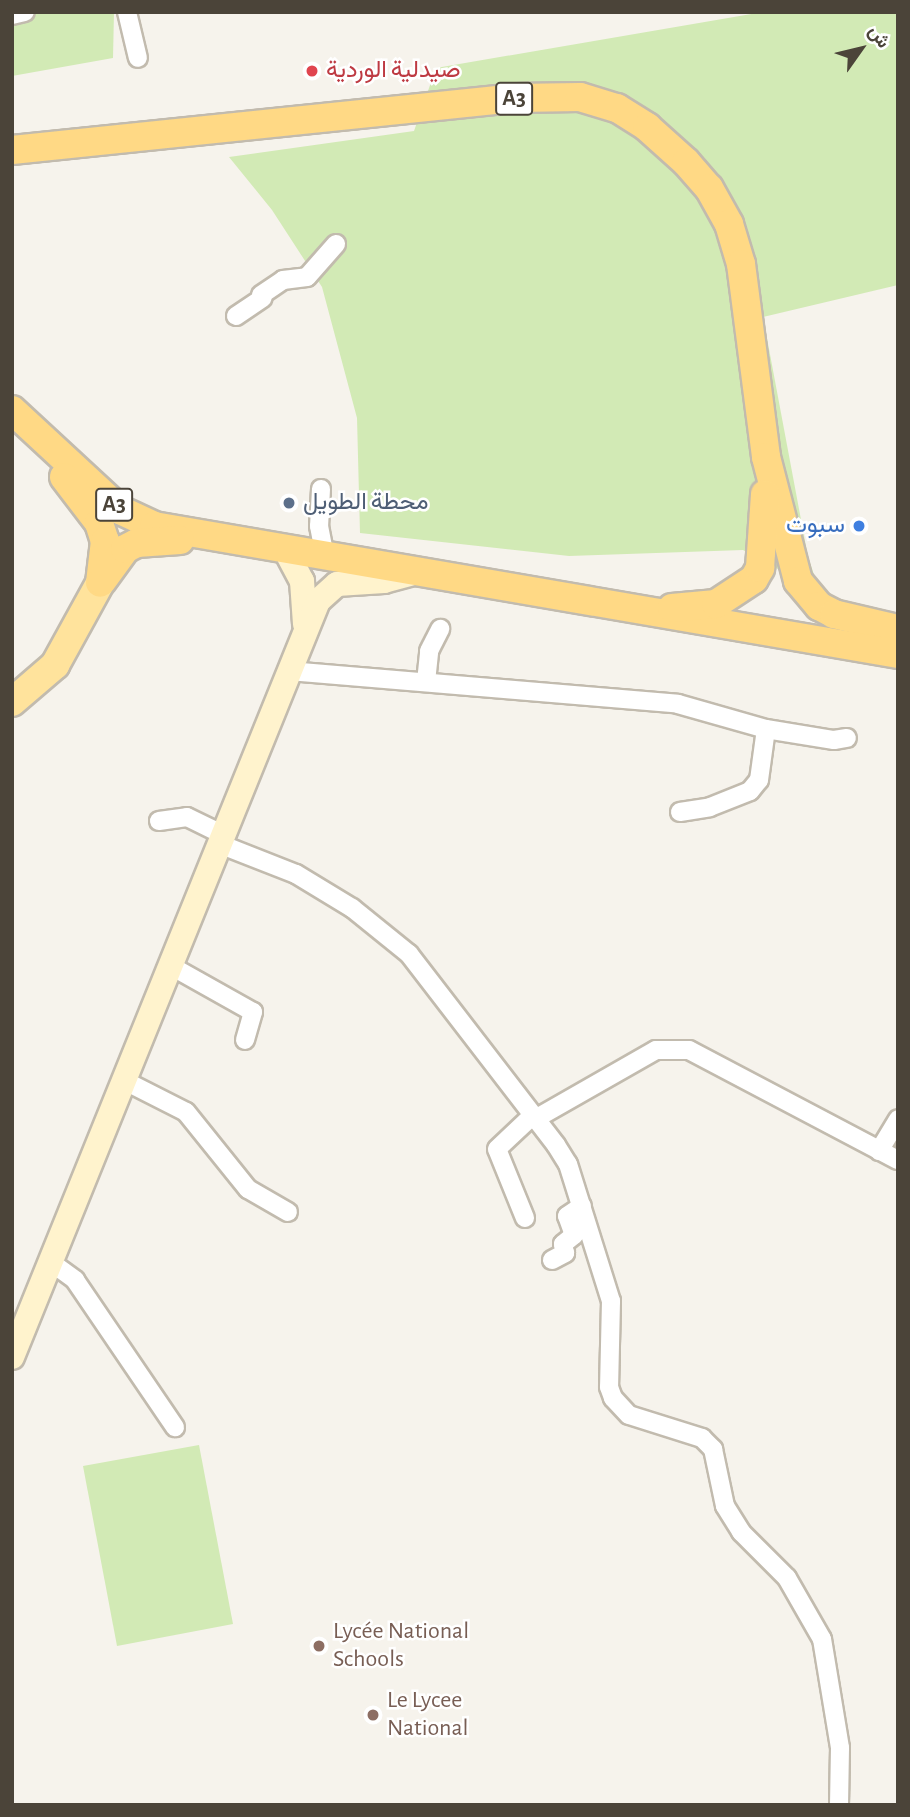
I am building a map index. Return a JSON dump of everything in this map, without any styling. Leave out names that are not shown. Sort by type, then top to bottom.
[{"type":"highway","name":"A3","points":[[12,150],[515,99],[602,101],[647,127],[673,149],[709,188],[729,224],[741,264],[766,457],[790,560],[809,597],[847,619],[898,629]]},
{"type":"highway","name":"A3","points":[[12,410],[120,510],[155,526],[411,574],[898,654]]},
{"type":"highway","points":[[36,433],[99,523],[105,541],[100,583]]},
{"type":"highway","points":[[631,610],[716,604],[754,579],[762,548],[766,457]]},
{"type":"highway","points":[[100,583],[125,549],[137,543],[210,538]]},
{"type":"main road","points":[[286,551],[302,581],[305,629]]},
{"type":"main road","points":[[12,1357],[224,841],[305,629],[330,587],[411,574]]},
{"type":"main road","points":[[12,702],[55,664],[100,583]]},
{"type":"street","points":[[12,15],[25,12]]},
{"type":"street","points":[[127,12],[138,58]]},
{"type":"street","points":[[236,316],[283,280],[307,277],[335,244]]},
{"type":"street","points":[[321,489],[319,526],[325,557]]},
{"type":"street","points":[[426,682],[429,651],[440,629]]},
{"type":"street","points":[[289,671],[678,704],[766,729],[834,740],[847,738]]},
{"type":"street","points":[[680,812],[709,807],[750,791],[759,780],[766,729]]},
{"type":"street","points":[[159,821],[187,817],[224,841],[296,874],[327,892],[409,954],[568,1164],[611,1301],[609,1387],[613,1398],[629,1415],[702,1438],[713,1449],[725,1506],[741,1532],[787,1578],[822,1639],[840,1748],[839,1805]]},
{"type":"street","points":[[171,966],[253,1012],[245,1040]]},
{"type":"street","points":[[525,1218],[497,1149],[534,1118],[656,1050],[689,1050],[898,1160]]},
{"type":"street","points":[[125,1081],[187,1112],[248,1189],[288,1212]]},
{"type":"street","points":[[879,1150],[898,1119]]},
{"type":"street","points":[[552,1260],[565,1253],[563,1244],[574,1235],[567,1216],[582,1206]]},
{"type":"street","points":[[51,1263],[75,1280],[175,1427]]},
{"type":"green space","points":[[12,12],[114,12],[113,58],[12,76]]},
{"type":"green space","points":[[763,12],[898,12],[898,285],[763,317],[808,557],[820,592],[743,550],[569,556],[360,533],[357,418],[322,287],[272,210],[229,157],[414,131],[436,68]]},
{"type":"green space","points":[[199,1445],[233,1624],[117,1646],[83,1466]]},
{"type":"place","name":"صيدلية الوردية","points":[[312,71]]},
{"type":"place","name":"محطة الطويل","points":[[289,503]]},
{"type":"place","name":"سبوت","points":[[859,526]]},
{"type":"place","name":"Lycée National Schools","points":[[319,1646]]},
{"type":"place","name":"Le Lycee National","points":[[373,1715]]}]
